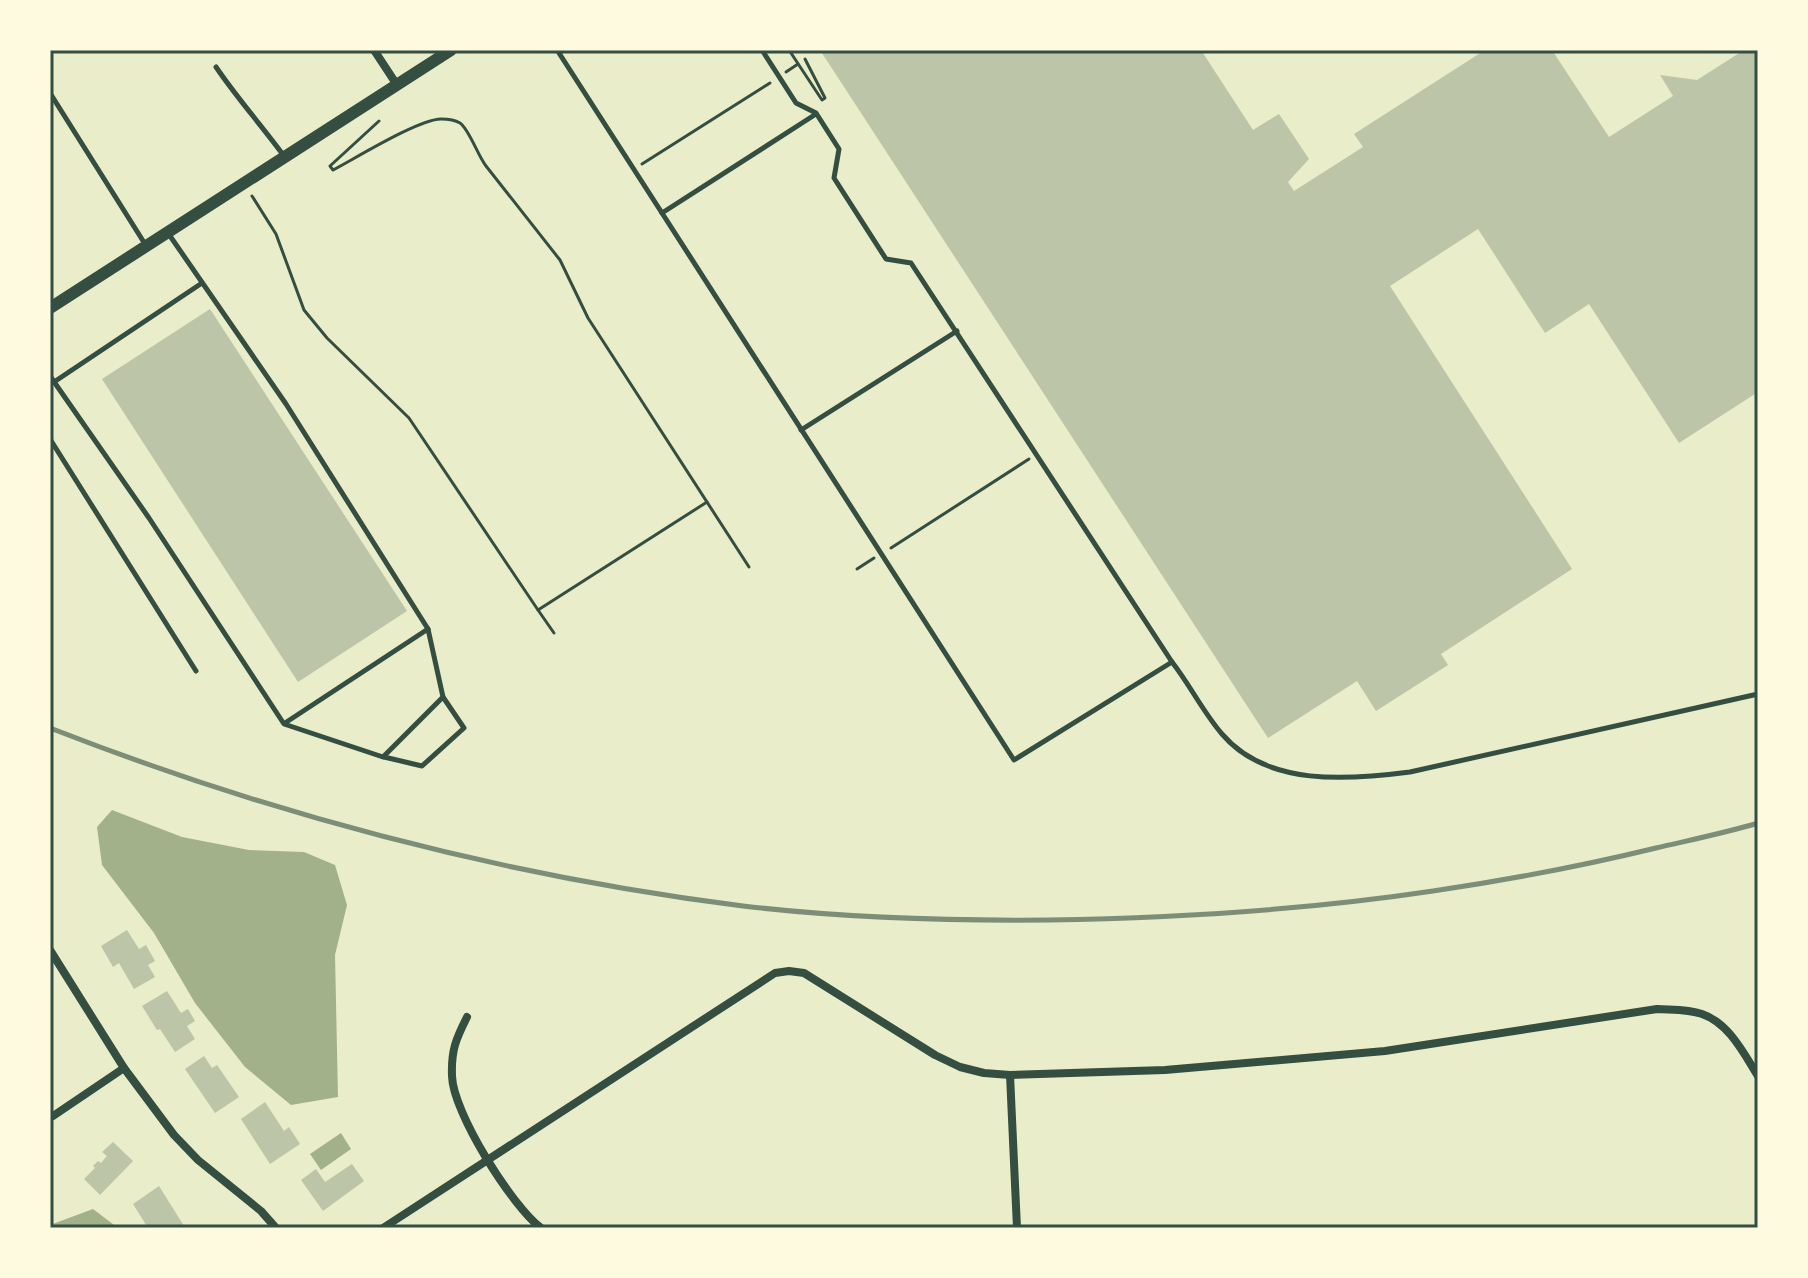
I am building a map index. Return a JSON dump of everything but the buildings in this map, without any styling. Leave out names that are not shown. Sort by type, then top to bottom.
[{"type":"street","points":[[374,50],[397,85]]},
{"type":"street","points":[[50,308],[451,50]]},
{"type":"street","points":[[50,950],[124,1068],[174,1135],[198,1160],[261,1211],[276,1228]]},
{"type":"street","points":[[383,1228],[775,973],[789,971],[804,973],[935,1055],[960,1067],[984,1073],[1010,1075],[1165,1070],[1385,1051],[1657,1009],[1687,1010],[1706,1015],[1722,1026],[1735,1041],[1758,1076]]},
{"type":"street","points":[[467,1017],[454,1044],[452,1078],[459,1109],[518,1205],[541,1228]]},
{"type":"street","points":[[53,1116],[124,1068]]},
{"type":"street","points":[[1010,1075],[1017,1228]]},
{"type":"lane","points":[[762,50],[796,103],[816,113],[839,149],[834,178],[886,259],[911,263],[1172,662],[1220,732],[1241,750],[1269,766],[1289,772],[1349,779],[1410,772],[1758,694]]},
{"type":"lane","points":[[561,51],[1014,760],[1172,662]]},
{"type":"lane","points":[[216,67],[285,157]]},
{"type":"lane","points":[[50,93],[146,246]]},
{"type":"lane","points":[[662,213],[816,113]]},
{"type":"lane","points":[[50,376],[149,518],[284,724],[383,757],[422,766],[464,728],[443,697],[428,629],[286,404],[168,232]]},
{"type":"lane","points":[[54,382],[202,283]]},
{"type":"lane","points":[[801,430],[957,331]]},
{"type":"lane","points":[[50,439],[196,671]]},
{"type":"lane","points":[[284,724],[428,629]]},
{"type":"lane","points":[[383,757],[443,697]]},
{"type":"path","points":[[789,50],[822,100],[825,98],[805,59]]},
{"type":"path","points":[[642,164],[798,64]]},
{"type":"path","points":[[379,121],[330,166],[333,170],[409,130],[439,119],[463,125],[486,166],[560,260],[588,318],[749,567]]},
{"type":"path","points":[[245,183],[276,234],[304,310],[327,338],[409,418],[554,633]]},
{"type":"path","points":[[857,569],[1037,455]]},
{"type":"path","points":[[538,610],[707,502]]},
{"type":"shaded area","points":[[112,810],[182,837],[249,850],[304,852],[335,865],[347,905],[335,955],[338,1097],[291,1105],[245,1067],[195,1003],[154,933],[102,865],[97,827]]},
{"type":"shaded area","points":[[341,1133],[351,1149],[321,1170],[310,1154]]},
{"type":"shaded area","points":[[93,1209],[118,1228],[50,1228],[50,1225]]},
{"type":"railway","points":[[50,728],[305,815],[478,859],[654,893],[743,906],[858,916],[972,920],[1097,919],[1242,912],[1338,903],[1545,872],[1758,823]]}]
